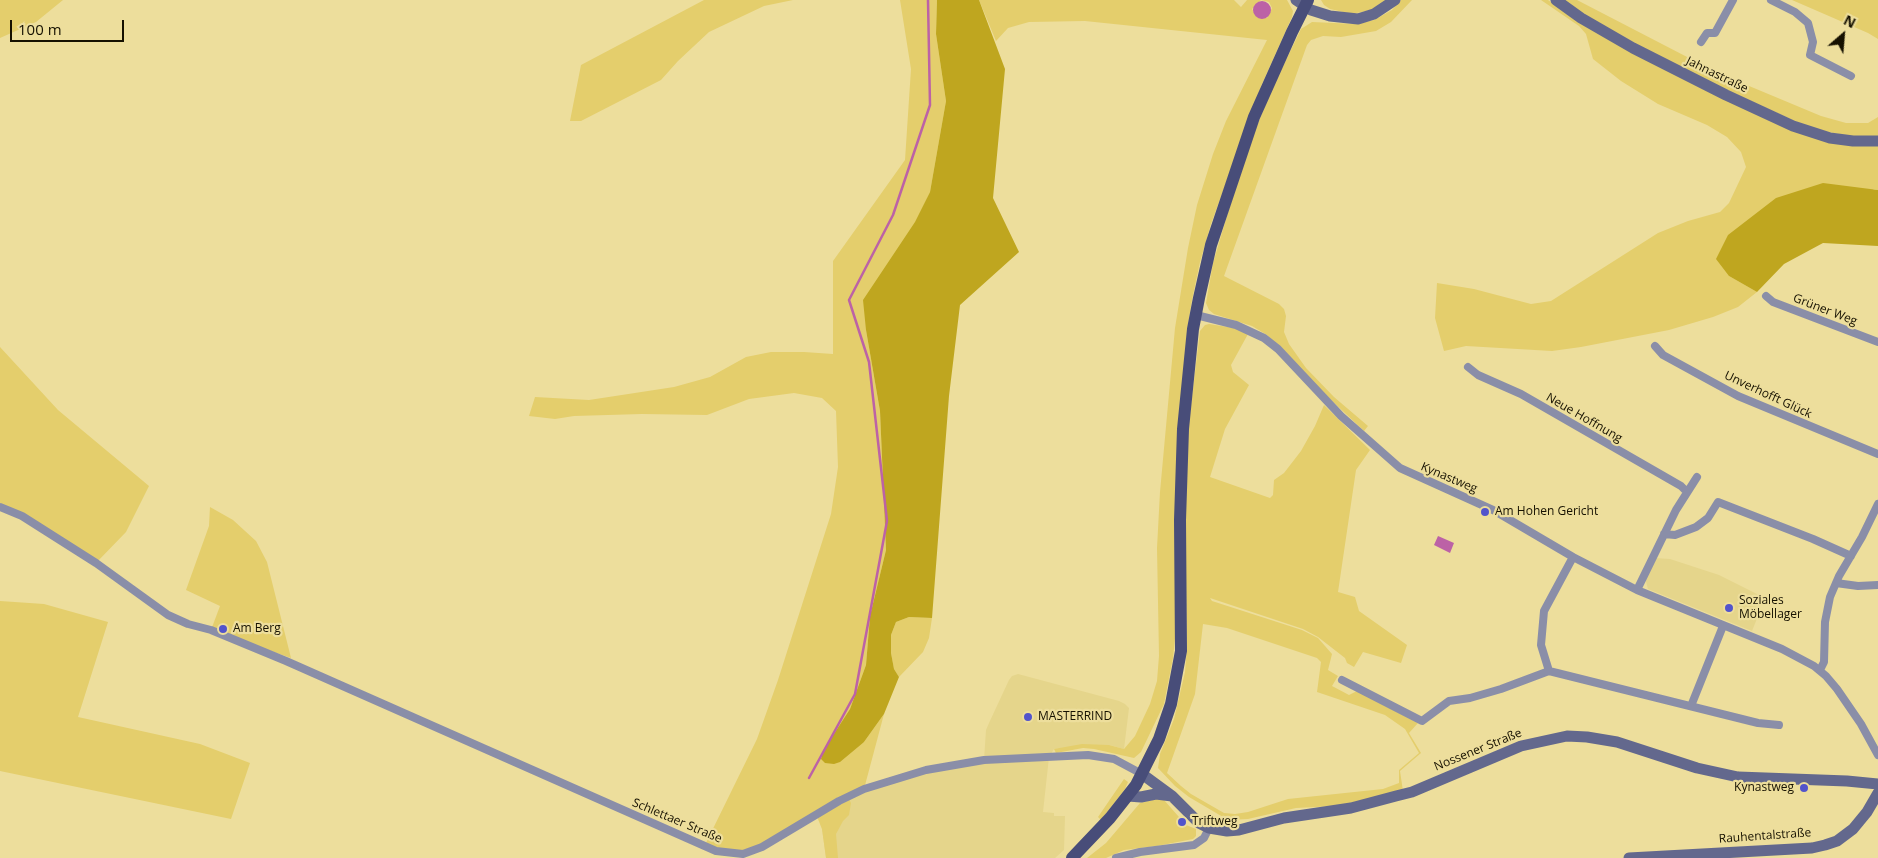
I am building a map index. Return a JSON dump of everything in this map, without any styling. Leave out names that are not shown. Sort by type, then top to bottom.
[{"type":"main road","points":[[1072,858],[1128,796],[1142,774],[1159,739],[1169,712],[1180,656],[1180,476],[1186,393],[1196,315],[1211,245],[1241,154],[1303,2]]},
{"type":"street","points":[[1303,2],[1330,16],[1358,19],[1382,10],[1395,0]]},
{"type":"street","name":"Jahnastraße","points":[[1556,0],[1588,22],[1633,48],[1793,126],[1830,138],[1853,141],[1878,141]]},
{"type":"street","points":[[1701,42],[1707,33],[1716,33],[1733,0]]},
{"type":"street","points":[[1771,0],[1795,12],[1808,23],[1813,42],[1810,56],[1851,76]]},
{"type":"street","name":"Grüner Weg","points":[[1766,296],[1773,302],[1878,342]]},
{"type":"street","name":"Kynastweg","points":[[1196,315],[1236,325],[1264,338],[1278,349],[1341,416],[1400,468],[1493,510],[1573,557],[1637,590],[1782,649],[1820,670],[1861,724],[1878,755]]},
{"type":"street","name":"Unverhofft Glück","points":[[1655,346],[1663,355],[1738,396],[1878,454]]},
{"type":"street","name":"Neue Hoffnung","points":[[1468,367],[1478,375],[1521,394],[1680,486],[1687,492]]},
{"type":"street","points":[[1637,590],[1664,534],[1697,477]]},
{"type":"street","points":[[1664,534],[1675,535],[1696,527],[1708,518],[1718,502],[1813,538],[1851,556]]},
{"type":"street","points":[[1820,670],[1824,662],[1826,614],[1836,583],[1878,504]]},
{"type":"street","name":"Schlettaer Straße","points":[[0,507],[22,516],[96,563],[168,615],[188,624],[211,630],[326,678],[704,847],[729,853],[743,854],[762,847],[839,801],[864,789],[926,770],[984,760],[1097,755],[1114,759],[1142,774]]},
{"type":"street","points":[[1549,671],[1541,645],[1544,611],[1573,557]]},
{"type":"street","points":[[1836,583],[1858,586],[1878,585]]},
{"type":"street","points":[[1691,706],[1722,626]]},
{"type":"street","points":[[1342,680],[1422,721],[1449,701],[1470,698],[1501,689],[1549,671],[1758,723],[1779,725]]},
{"type":"street","name":"Nossener Straße","points":[[1209,828],[1227,831],[1239,830],[1284,818],[1380,801],[1412,792],[1521,746],[1567,736],[1617,742],[1697,768],[1738,777],[1878,784]]},
{"type":"street","points":[[1116,858],[1140,852],[1194,845],[1204,838],[1209,828],[1199,823],[1172,796],[1142,774]]},
{"type":"street","name":"Rauhentalstraße","points":[[1629,858],[1812,848],[1825,845],[1838,840],[1852,829],[1867,812],[1878,793]]},
{"type":"street","points":[[1128,796],[1140,797],[1156,794],[1172,796]]},
{"type":"shaded area","points":[[0,0],[63,0],[36,22],[0,38]]},
{"type":"shaded area","points":[[704,0],[793,0],[764,6],[709,32],[661,80],[581,121],[570,121],[581,65]]},
{"type":"shaded area","points":[[900,0],[937,0],[936,34],[946,101],[930,192],[866,330],[880,411],[886,550],[870,616],[866,665],[850,709],[824,749],[864,742],[884,714],[864,789],[848,797],[851,803],[849,815],[843,821],[836,834],[838,858],[826,858],[822,829],[816,814],[743,854],[704,847],[757,739],[778,680],[831,514],[838,467],[836,411],[822,398],[794,393],[749,399],[707,415],[642,414],[574,416],[555,419],[529,416],[535,397],[589,400],[674,387],[710,377],[746,357],[771,352],[833,354],[833,261],[905,160],[911,69]]},
{"type":"shaded area","points":[[937,0],[979,0],[1005,69],[993,198],[1019,252],[960,305],[949,396],[932,618],[909,617],[896,622],[891,635],[891,653],[894,669],[899,677],[884,714],[864,742],[840,762],[834,764],[825,763],[821,759],[824,749],[850,709],[866,665],[870,616],[886,550],[880,411],[866,330],[863,300],[915,222],[930,192],[946,101],[936,34]]},
{"type":"shaded area","points":[[979,0],[1234,0],[1241,7],[1247,0],[1261,0],[1287,0],[1293,11],[1262,84],[1211,224],[1200,262],[1187,330],[1176,629],[1173,658],[1164,704],[1141,752],[1134,758],[1094,749],[1083,748],[1056,753],[1054,749],[1082,744],[1109,745],[1124,749],[1135,736],[1150,704],[1157,681],[1159,656],[1157,548],[1160,492],[1175,328],[1188,248],[1197,205],[1213,154],[1226,121],[1267,40],[1085,21],[1029,22],[1008,28],[996,41]],"holes":[[[1261,0],[1269,2],[1272,8],[1267,18],[1257,17],[1252,9]]]},
{"type":"shaded area","points":[[1321,0],[1389,0],[1371,10],[1352,14],[1330,9]]},
{"type":"shaded area","points":[[1401,0],[1412,0],[1391,22],[1376,31],[1341,37],[1323,36],[1311,40],[1307,45],[1224,276],[1279,304],[1284,309],[1286,316],[1284,332],[1289,344],[1306,368],[1334,397],[1368,426],[1364,431],[1312,382],[1267,335],[1252,326],[1214,314],[1209,310],[1206,303],[1213,263],[1245,155],[1272,89],[1301,29],[1312,22],[1356,24],[1374,20],[1392,10]]},
{"type":"shaded area","points":[[1541,0],[1548,0],[1582,24],[1767,119],[1878,145],[1878,190],[1874,189],[1729,276],[1757,292],[1738,307],[1713,317],[1669,330],[1552,351],[1466,346],[1444,351],[1435,318],[1437,283],[1474,289],[1531,304],[1551,301],[1658,233],[1688,221],[1720,212],[1729,203],[1746,167],[1741,152],[1727,137],[1707,125],[1658,104],[1621,81],[1593,59],[1586,34],[1579,26]]},
{"type":"shaded area","points":[[1564,0],[1577,0],[1718,73],[1821,116],[1846,123],[1868,123],[1878,117],[1878,137],[1853,137],[1810,128],[1685,71],[1581,13]]},
{"type":"shaded area","points":[[1792,0],[1878,0],[1878,39],[1868,33]]},
{"type":"shaded area","points":[[1258,1],[1266,1],[1271,6],[1269,17],[1258,19],[1253,14],[1253,6]]},
{"type":"shaded area","points":[[1823,183],[1878,190],[1878,246],[1823,243],[1784,264],[1757,292],[1729,276],[1716,259],[1728,235],[1776,198]]},
{"type":"shaded area","points":[[1205,325],[1234,328],[1248,334],[1231,365],[1233,372],[1249,385],[1225,429],[1210,477],[1270,498],[1273,495],[1274,480],[1284,473],[1301,451],[1324,405],[1370,450],[1356,470],[1338,592],[1355,597],[1359,611],[1407,645],[1401,663],[1363,652],[1354,667],[1318,637],[1303,629],[1210,598],[1212,601],[1302,630],[1318,638],[1332,654],[1328,670],[1338,676],[1332,686],[1349,695],[1357,691],[1418,723],[1409,733],[1421,753],[1400,771],[1403,791],[1336,806],[1296,808],[1248,819],[1228,820],[1189,797],[1175,786],[1158,768],[1160,754],[1174,719],[1185,672],[1187,647],[1185,520],[1188,430],[1200,331]],"holes":[[[1203,624],[1227,628],[1317,658],[1321,662],[1317,692],[1385,715],[1405,729],[1419,753],[1399,770],[1399,783],[1383,789],[1288,799],[1248,812],[1235,814],[1224,813],[1181,786],[1167,773],[1195,694]]]},
{"type":"shaded area","points":[[0,347],[58,410],[149,486],[126,532],[96,563],[0,507]]},
{"type":"shaded area","points":[[210,507],[233,520],[256,541],[267,562],[291,658],[211,630],[220,606],[186,590],[209,526]]},
{"type":"shaded area","points":[[1438,536],[1454,543],[1450,553],[1434,545]]},
{"type":"shaded area","points":[[1655,558],[1670,559],[1719,575],[1763,597],[1752,631],[1648,589],[1645,578]]},
{"type":"shaded area","points":[[0,601],[44,604],[108,622],[78,717],[200,744],[250,763],[231,819],[0,771]]},
{"type":"shaded area","points":[[909,617],[932,618],[929,638],[923,652],[899,677],[894,669],[891,653],[891,635],[896,622]]},
{"type":"shaded area","points":[[1018,674],[1119,701],[1129,708],[1124,749],[1109,745],[1054,749],[1049,757],[1043,812],[1054,813],[1054,816],[1065,816],[1064,850],[1055,858],[826,858],[822,829],[817,814],[839,801],[926,770],[984,760],[986,730],[1009,680],[1012,676]]},
{"type":"shaded area","points":[[1124,779],[1128,782],[1125,789],[1101,820],[1098,817]]},
{"type":"shaded area","points":[[1157,799],[1164,800],[1186,825],[1196,829],[1196,836],[1193,839],[1124,850],[1106,858],[1087,858],[1106,843],[1140,803]]},
{"type":"waterway","points":[[809,778],[855,694],[887,521],[869,362],[849,300],[893,215],[930,105],[928,0]]},
{"type":"place","name":"Am Hohen Gericht","points":[[1485,512]]},
{"type":"place","name":"Soziales Möbellager","points":[[1729,608]]},
{"type":"place","name":"Am Berg","points":[[223,629]]},
{"type":"place","name":"MASTERRIND","points":[[1028,717]]},
{"type":"place","name":"Kynastweg","points":[[1804,788]]},
{"type":"place","name":"Triftweg","points":[[1182,822]]}]
